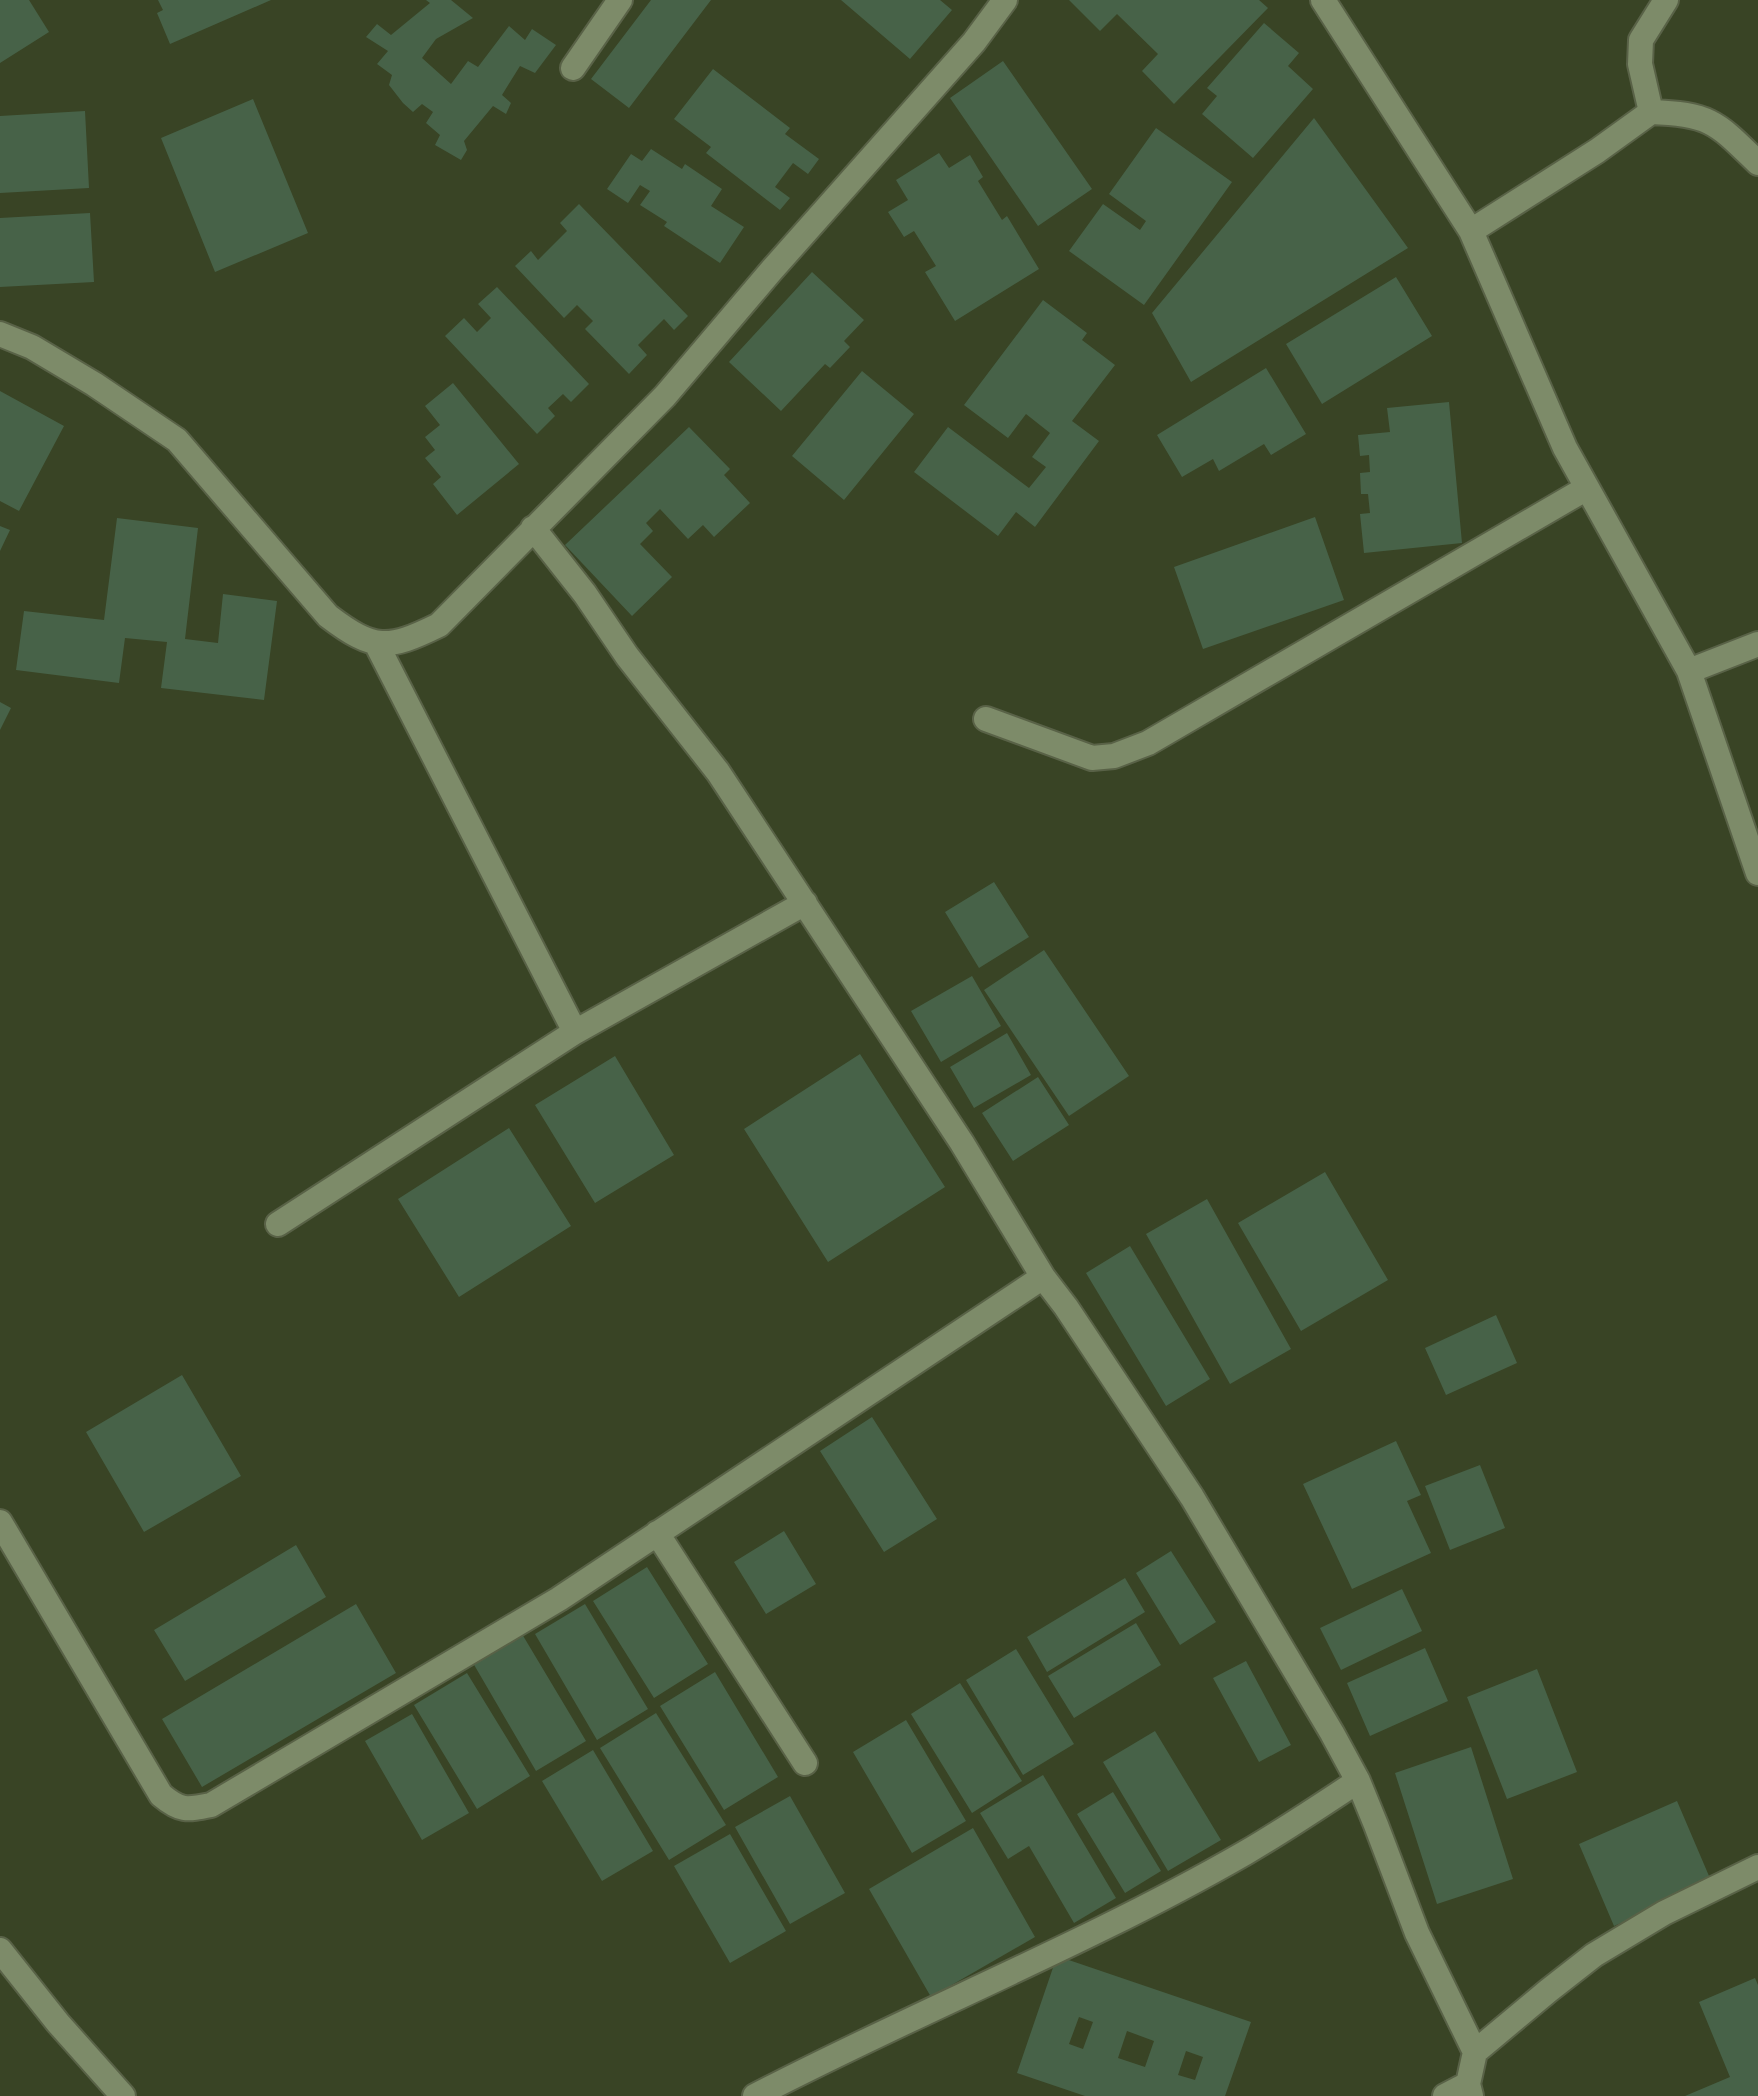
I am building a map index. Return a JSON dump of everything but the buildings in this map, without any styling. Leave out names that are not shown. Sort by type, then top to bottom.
[{"type":"street","points":[[573,68],[620,0]]},
{"type":"street","points":[[0,334],[32,347],[177,440],[328,616],[356,638],[376,643],[405,641],[439,625],[665,396],[974,42],[1005,0]]},
{"type":"street","points":[[1323,0],[1471,231],[1565,448],[1689,671],[1757,869]]},
{"type":"street","points":[[1651,112],[1640,64],[1641,40],[1666,0]]},
{"type":"street","points":[[1471,231],[1597,151],[1651,112],[1686,113],[1718,125],[1758,163]]},
{"type":"street","points":[[986,719],[1092,758],[1114,756],[1148,743],[1587,488]]},
{"type":"street","points":[[533,528],[585,594],[627,656],[718,772],[805,903],[962,1143],[1043,1277],[1116,1380],[1192,1497],[1332,1733],[1358,1781],[1417,1933],[1475,2052],[1469,2090],[1445,2096]]},
{"type":"street","points":[[376,643],[575,1032]]},
{"type":"street","points":[[1689,671],[1758,644]]},
{"type":"street","points":[[278,1224],[575,1032],[805,903]]},
{"type":"street","points":[[0,1522],[161,1795],[176,1808],[211,1805],[546,1607],[1043,1277]]},
{"type":"street","points":[[657,1533],[805,1763]]},
{"type":"street","points":[[755,2096],[835,2054],[1167,1895],[1245,1853],[1358,1781]]},
{"type":"street","points":[[1475,2052],[1594,1955],[1664,1913],[1758,1867]]},
{"type":"street","points":[[0,1950],[58,2023],[123,2096]]}]
